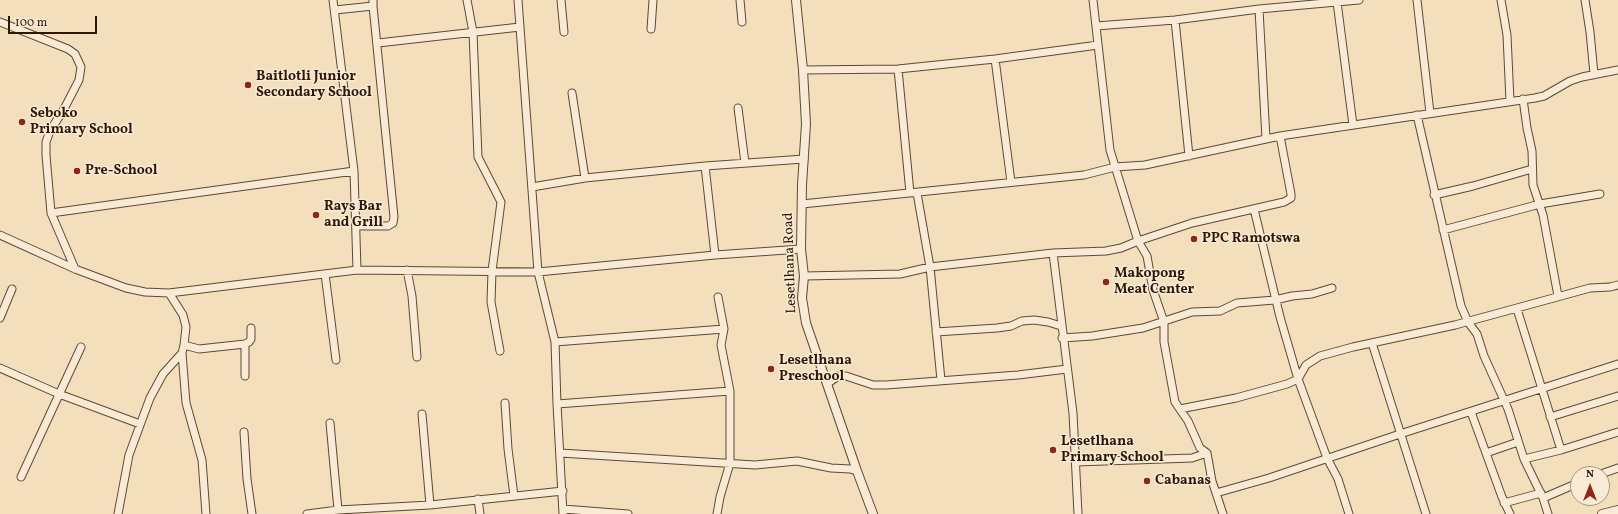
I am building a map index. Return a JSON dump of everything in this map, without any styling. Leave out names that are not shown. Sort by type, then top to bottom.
[{"type":"street","points":[[333,0],[354,171],[357,270]]},
{"type":"street","points":[[467,0],[473,32],[478,157],[500,202],[492,271],[492,308],[500,350]]},
{"type":"street","points":[[518,0],[538,272],[555,342],[563,511],[628,514]]},
{"type":"street","points":[[562,0],[564,32]]},
{"type":"street","points":[[651,29],[653,0]]},
{"type":"street","points":[[740,0],[742,22]]},
{"type":"street","name":"Lesetlhana Road","points":[[796,0],[803,70],[806,124],[802,204],[801,249],[804,276],[802,298],[806,323],[873,514]]},
{"type":"street","points":[[1093,0],[1109,142],[1115,167],[1138,241],[1147,256],[1153,290],[1164,322],[1164,342],[1173,396],[1175,402],[1188,420],[1200,448],[1207,453],[1212,481],[1223,514]]},
{"type":"street","points":[[1096,26],[1175,20],[1258,9],[1359,0]]},
{"type":"street","points":[[1417,0],[1430,114]]},
{"type":"street","points":[[1501,0],[1507,35],[1510,101]]},
{"type":"street","points":[[1585,0],[1594,74]]},
{"type":"street","points":[[1337,2],[1352,125]]},
{"type":"street","points":[[335,10],[373,3],[378,43],[394,221],[388,226],[356,226]]},
{"type":"street","points":[[1258,9],[1266,139]]},
{"type":"street","points":[[1175,20],[1189,156]]},
{"type":"street","points":[[0,22],[68,49],[76,54],[81,67],[79,80],[46,142],[51,213],[75,269]]},
{"type":"street","points":[[378,43],[520,27]]},
{"type":"street","points":[[803,70],[898,69],[995,59],[1098,45]]},
{"type":"street","points":[[995,59],[1011,182]]},
{"type":"street","points":[[898,69],[914,193],[930,266],[941,380]]},
{"type":"street","points":[[802,204],[1084,175],[1115,167],[1145,165],[1280,136],[1544,96],[1570,81],[1594,74],[1618,70]]},
{"type":"street","points":[[572,93],[585,178]]},
{"type":"street","points":[[1523,99],[1532,151],[1533,184],[1540,204],[1558,296]]},
{"type":"street","points":[[738,108],[745,163]]},
{"type":"street","points":[[1417,115],[1434,195],[1461,306],[1468,322],[1477,334],[1484,356],[1504,402],[1524,459],[1542,495],[1548,514]]},
{"type":"street","points":[[804,276],[900,274],[930,266],[1053,253],[1106,251],[1121,248],[1192,223],[1284,202],[1291,198],[1291,194],[1280,136]]},
{"type":"street","points":[[532,187],[585,178],[705,166],[804,159]]},
{"type":"street","points":[[705,166],[715,255]]},
{"type":"street","points":[[1434,195],[1473,186],[1532,169]]},
{"type":"street","points":[[51,213],[354,171]]},
{"type":"street","points":[[1443,230],[1540,204],[1600,194]]},
{"type":"street","points":[[1254,209],[1276,300],[1298,379],[1326,458],[1338,480],[1349,514]]},
{"type":"street","points":[[0,235],[75,269],[126,288],[146,292],[169,293],[357,270],[538,272],[715,255],[801,249]]},
{"type":"street","points":[[1053,253],[1062,338],[1073,413],[1078,514]]},
{"type":"street","points":[[407,270],[412,296],[417,357]]},
{"type":"street","points":[[325,274],[336,360]]},
{"type":"street","points":[[1180,409],[1278,387],[1298,379],[1306,365],[1320,356],[1468,322],[1590,288],[1618,285]]},
{"type":"street","points":[[1062,338],[1115,333],[1143,328],[1192,312],[1220,311],[1239,302],[1276,300],[1292,296],[1312,294],[1332,288]]},
{"type":"street","points":[[0,318],[12,289]]},
{"type":"street","points":[[169,293],[183,315],[186,327],[182,353],[187,408],[198,441],[202,460],[206,514]]},
{"type":"street","points":[[717,514],[720,496],[730,463],[730,391],[721,345],[724,329],[718,297]]},
{"type":"street","points":[[1517,309],[1561,450]]},
{"type":"street","points":[[936,332],[998,328],[1011,326],[1022,321],[1034,320],[1061,326]]},
{"type":"street","points":[[184,345],[199,349],[245,344],[251,339],[252,328]]},
{"type":"street","points":[[555,342],[724,329]]},
{"type":"street","points":[[1372,343],[1426,514]]},
{"type":"street","points":[[245,344],[246,376]]},
{"type":"street","points":[[21,477],[81,347]]},
{"type":"street","points":[[118,514],[130,455],[140,424],[157,384],[163,374],[182,353]]},
{"type":"street","points":[[1216,493],[1269,478],[1326,458],[1504,402],[1618,364]]},
{"type":"street","points":[[0,368],[59,394],[140,424]]},
{"type":"street","points":[[827,384],[838,376],[851,377],[873,385],[907,384],[941,380],[1018,375],[1067,369]]},
{"type":"street","points":[[557,404],[730,391]]},
{"type":"street","points":[[1550,418],[1618,396]]},
{"type":"street","points":[[505,403],[508,449],[514,496]]},
{"type":"street","points":[[1471,412],[1504,503],[1510,514]]},
{"type":"street","points":[[422,414],[430,505]]},
{"type":"street","points":[[330,423],[338,510]]},
{"type":"street","points":[[244,432],[247,479],[252,514]]},
{"type":"street","points":[[1524,459],[1561,450],[1618,432]]},
{"type":"street","points":[[1486,453],[1518,442]]},
{"type":"street","points":[[560,453],[762,465],[797,461],[831,468],[857,471]]},
{"type":"street","points":[[1076,462],[1192,458],[1207,453]]},
{"type":"street","points":[[1504,503],[1542,495],[1570,486]]},
{"type":"street","points":[[307,514],[338,510],[430,505],[563,491]]},
{"type":"street","points":[[478,499],[480,514]]},
{"type":"street","points":[[1602,514],[1616,511]]},
{"type":"place","name":"Baitlotli Junior Secondary School","points":[[248,85]]},
{"type":"place","name":"Seboko Primary School","points":[[22,122]]},
{"type":"place","name":"Pre-School","points":[[77,171]]},
{"type":"place","name":"Rays Bar and Grill","points":[[316,215]]},
{"type":"place","name":"PPC Ramotswa","points":[[1194,239]]},
{"type":"place","name":"Makopong Meat Center","points":[[1106,282]]},
{"type":"place","name":"Lesetlhana Preschool","points":[[771,369]]},
{"type":"place","name":"Lesetlhana Primary School","points":[[1053,450]]},
{"type":"place","name":"Cabanas","points":[[1147,481]]}]
